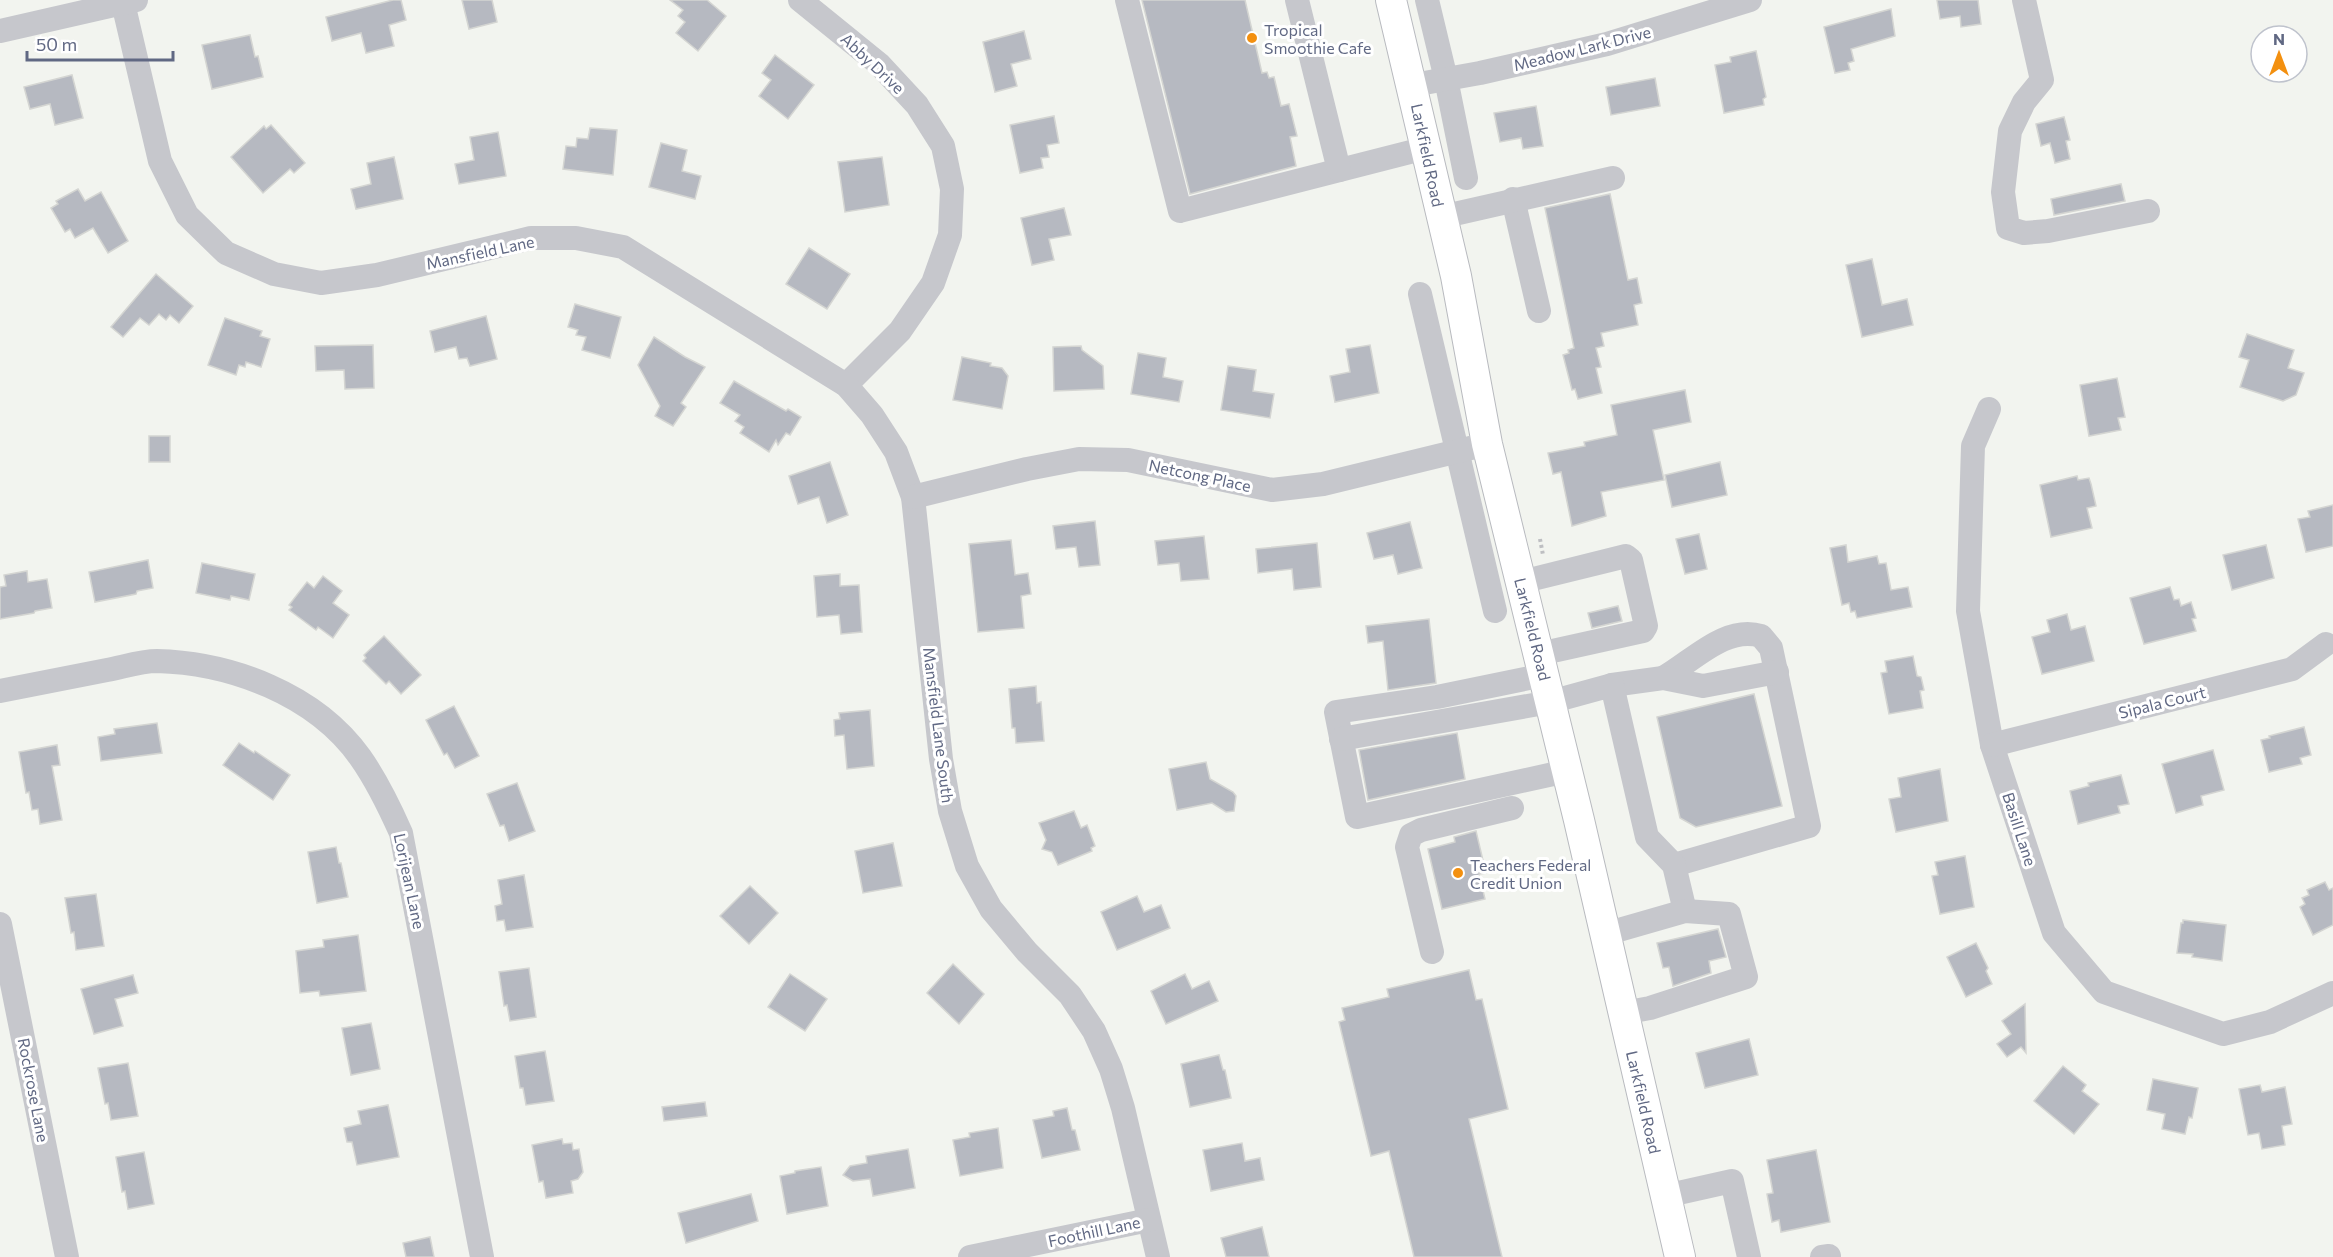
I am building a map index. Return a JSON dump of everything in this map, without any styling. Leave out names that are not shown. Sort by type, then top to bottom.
[{"type":"main road","name":"Larkfield Road","points":[[1391,0],[1413,85],[1456,276],[1487,444],[1567,771],[1680,1257]]},
{"type":"street","name":"Abby Drive","points":[[800,0],[879,64],[917,105],[943,146],[952,189],[950,235],[933,283],[900,331],[846,385]]},
{"type":"street","points":[[1127,0],[1180,211],[1426,148]]},
{"type":"street","points":[[1297,0],[1339,170]]},
{"type":"street","points":[[1427,0],[1466,178]]},
{"type":"street","name":"Meadow Lark Drive","points":[[1413,85],[1607,44],[1706,6],[1750,0]]},
{"type":"street","points":[[2024,0],[2042,80],[2024,102],[2010,131],[2003,192],[2008,228],[2024,233],[2048,231],[2148,211]]},
{"type":"street","name":"Mansfield Lane","points":[[129,2],[160,161],[187,215],[226,253],[274,274],[321,283],[377,275],[531,238],[576,238],[623,247],[846,385],[872,415],[896,452],[913,497]]},
{"type":"street","points":[[0,32],[129,2]]},
{"type":"street","points":[[1442,217],[1613,178]]},
{"type":"street","points":[[1513,199],[1539,311]]},
{"type":"street","points":[[1420,294],[1495,611]]},
{"type":"street","name":"Basill Lane","points":[[1989,409],[1973,446],[1968,610],[1992,745],[2054,933],[2104,992],[2223,1034],[2270,1022],[2333,993]]},
{"type":"street","name":"Netcong Place","points":[[913,497],[1027,469],[1079,459],[1128,460],[1272,490],[1323,484],[1487,444]]},
{"type":"street","name":"Mansfield Lane South","points":[[913,497],[941,759],[950,811],[967,866],[991,909],[1027,952],[1070,995],[1094,1031],[1117,1089],[1158,1257]]},
{"type":"street","points":[[1521,582],[1626,556],[1631,560],[1646,626],[1643,631],[1544,677],[1437,697],[1336,712],[1357,817],[1567,771]]},
{"type":"street","points":[[1663,678],[1724,638],[1740,633],[1761,636],[1772,648],[1809,826],[1674,864]]},
{"type":"street","name":"Sipala Court","points":[[1992,745],[2292,669],[2326,644]]},
{"type":"street","name":"Lorijean Lane","points":[[0,691],[155,661],[211,667],[250,678],[289,696],[326,720],[358,755],[383,793],[402,832],[482,1257]]},
{"type":"street","points":[[1544,677],[1612,685],[1663,678],[1703,686],[1777,672]]},
{"type":"street","points":[[1612,685],[1647,837],[1674,864],[1685,911]]},
{"type":"street","points":[[1432,952],[1407,847],[1411,835],[1421,830],[1512,808]]},
{"type":"street","points":[[1605,934],[1685,911],[1729,914],[1746,977],[1650,1008],[1623,1013]]},
{"type":"street","name":"Rockrose Lane","points":[[0,924],[67,1257]]},
{"type":"street","points":[[1665,1196],[1732,1180],[1749,1257]]},
{"type":"street","name":"Foothill Lane","points":[[970,1257],[1149,1220]]},
{"type":"building","points":[[401,0],[406,20],[389,25],[394,46],[366,53],[361,33],[332,41],[326,17]]},
{"type":"building","points":[[462,0],[492,0],[497,22],[469,29]]},
{"type":"building","points":[[670,0],[707,0],[726,16],[698,51],[676,33],[685,22],[678,16],[683,10]]},
{"type":"building","points":[[1142,0],[1245,0],[1262,73],[1267,72],[1269,78],[1274,77],[1281,106],[1289,104],[1297,136],[1290,137],[1296,166],[1190,194]]},
{"type":"building","points":[[1937,0],[1978,0],[1981,24],[1961,27],[1960,16],[1940,19]]},
{"type":"building","points":[[1891,9],[1895,36],[1851,49],[1854,61],[1848,63],[1850,70],[1835,73],[1824,27]]},
{"type":"building","points":[[1024,31],[1031,59],[1011,64],[1017,86],[995,92],[983,42]]},
{"type":"building","points":[[250,35],[263,77],[212,89],[202,45]]},
{"type":"building","points":[[1756,51],[1766,97],[1763,99],[1764,105],[1724,113],[1715,65],[1731,62],[1730,57]]},
{"type":"building","points":[[775,55],[814,85],[788,119],[759,96],[771,80],[762,73]]},
{"type":"building","points":[[72,75],[83,118],[55,125],[50,104],[30,109],[24,87]]},
{"type":"building","points":[[1655,78],[1660,106],[1611,115],[1606,87]]},
{"type":"building","points":[[1536,106],[1543,146],[1523,149],[1521,138],[1500,142],[1494,113]]},
{"type":"building","points":[[1054,116],[1059,143],[1047,145],[1049,157],[1041,158],[1043,168],[1020,173],[1010,125]]},
{"type":"building","points":[[2064,117],[2070,140],[2066,141],[2070,159],[2055,163],[2050,143],[2041,146],[2036,124]]},
{"type":"building","points":[[271,125],[305,163],[294,173],[290,169],[263,193],[231,157],[264,126],[266,129]]},
{"type":"building","points":[[590,128],[617,130],[613,175],[563,169],[566,146],[576,147],[577,138],[588,139]]},
{"type":"building","points":[[498,132],[506,176],[459,184],[455,164],[474,160],[470,137]]},
{"type":"building","points":[[661,143],[687,150],[682,171],[701,176],[695,199],[649,187]]},
{"type":"building","points":[[394,157],[403,199],[356,209],[351,189],[371,184],[367,163]]},
{"type":"building","points":[[882,157],[889,205],[845,212],[838,162]]},
{"type":"building","points":[[2121,184],[2125,201],[2054,215],[2051,199]]},
{"type":"building","points":[[78,189],[85,201],[101,192],[128,241],[108,253],[93,228],[75,238],[70,229],[65,232],[51,208],[58,204],[56,201]]},
{"type":"building","points":[[1610,194],[1628,280],[1637,278],[1642,303],[1634,305],[1638,325],[1601,333],[1604,346],[1596,348],[1601,367],[1596,368],[1602,393],[1578,399],[1575,389],[1572,390],[1563,355],[1574,348],[1545,208]]},
{"type":"building","points":[[1064,208],[1071,235],[1049,239],[1054,260],[1032,265],[1021,218]]},
{"type":"building","points":[[809,248],[850,274],[827,309],[786,284]]},
{"type":"building","points":[[1872,259],[1882,305],[1907,299],[1913,325],[1862,337],[1846,265]]},
{"type":"building","points":[[156,274],[193,306],[179,323],[170,315],[166,320],[159,314],[149,325],[140,318],[123,337],[111,327]]},
{"type":"building","points":[[575,304],[621,317],[610,358],[582,350],[586,337],[576,335],[578,330],[568,327]]},
{"type":"building","points":[[486,316],[497,359],[470,366],[467,358],[459,359],[456,347],[435,352],[430,331]]},
{"type":"building","points":[[225,318],[262,331],[260,336],[270,339],[261,367],[246,362],[245,367],[239,365],[236,375],[208,365]]},
{"type":"building","points":[[2247,334],[2294,350],[2288,368],[2304,373],[2296,395],[2283,401],[2240,387],[2249,360],[2239,357]]},
{"type":"building","points":[[654,337],[705,367],[681,403],[686,407],[673,426],[655,416],[660,406],[638,365]]},
{"type":"building","points":[[373,345],[374,388],[345,389],[344,370],[316,371],[315,346]]},
{"type":"building","points":[[1370,345],[1379,393],[1335,402],[1330,376],[1350,372],[1346,349]]},
{"type":"building","points":[[1081,346],[1082,350],[1103,366],[1104,389],[1054,391],[1053,347]]},
{"type":"building","points":[[1138,353],[1166,358],[1163,377],[1183,381],[1179,402],[1131,394]]},
{"type":"building","points":[[962,357],[991,363],[990,366],[1002,368],[1008,376],[1002,409],[953,400]]},
{"type":"building","points":[[1228,366],[1256,370],[1253,391],[1274,394],[1270,418],[1221,410]]},
{"type":"building","points":[[2117,378],[2125,417],[2118,418],[2121,430],[2089,436],[2080,385]]},
{"type":"building","points":[[734,381],[786,411],[788,409],[801,417],[790,435],[786,433],[778,445],[776,440],[769,452],[740,433],[744,427],[735,421],[740,415],[720,403]]},
{"type":"building","points":[[1685,390],[1691,422],[1653,430],[1664,480],[1601,492],[1606,516],[1572,526],[1561,472],[1553,474],[1548,453],[1585,446],[1584,442],[1617,435],[1611,405]]},
{"type":"building","points":[[149,436],[170,436],[170,462],[149,462]]},
{"type":"building","points":[[830,462],[848,515],[827,523],[819,497],[798,504],[789,476]]},
{"type":"building","points":[[1720,462],[1727,495],[1672,507],[1665,475]]},
{"type":"building","points":[[2077,476],[2078,480],[2089,478],[2091,484],[2096,506],[2087,508],[2092,528],[2051,537],[2040,485]]},
{"type":"building","points":[[2333,505],[2333,546],[2306,552],[2298,519],[2310,517],[2308,511]]},
{"type":"building","points":[[1095,521],[1100,565],[1079,567],[1076,547],[1056,549],[1053,526]]},
{"type":"building","points":[[1410,522],[1422,568],[1398,574],[1393,555],[1374,559],[1367,533]]},
{"type":"building","points":[[1699,534],[1707,569],[1685,574],[1676,539]]},
{"type":"building","points":[[1204,536],[1209,579],[1181,581],[1179,563],[1158,565],[1155,541]]},
{"type":"building","points":[[1011,540],[1015,575],[1028,573],[1031,594],[1021,596],[1024,628],[978,632],[969,544]]},
{"type":"building","points":[[1317,543],[1321,587],[1294,590],[1292,569],[1258,573],[1256,549]]},
{"type":"building","points":[[1846,545],[1848,562],[1877,556],[1879,564],[1886,563],[1891,590],[1908,587],[1912,607],[1857,618],[1855,611],[1851,612],[1849,603],[1842,605],[1830,548]]},
{"type":"building","points":[[2266,545],[2274,578],[2232,590],[2223,555]]},
{"type":"building","points":[[148,560],[153,588],[137,591],[136,594],[95,602],[89,572]]},
{"type":"building","points":[[202,563],[255,574],[249,600],[231,596],[230,600],[196,593]]},
{"type":"building","points":[[27,571],[28,582],[47,579],[52,608],[0,619],[0,587],[6,586],[4,575]]},
{"type":"building","points":[[840,574],[840,586],[859,585],[862,632],[841,634],[839,615],[817,617],[814,576]]},
{"type":"building","points":[[323,576],[342,591],[333,603],[349,615],[333,638],[318,627],[316,630],[289,610],[292,607],[289,605],[307,582],[314,588]]},
{"type":"building","points":[[2170,587],[2174,600],[2179,599],[2181,606],[2191,602],[2196,618],[2192,619],[2196,631],[2144,644],[2130,598]]},
{"type":"building","points":[[1618,606],[1622,621],[1592,628],[1588,613]]},
{"type":"building","points":[[2067,614],[2071,630],[2085,626],[2094,661],[2042,674],[2032,637],[2050,632],[2047,620]]},
{"type":"building","points":[[1429,619],[1436,683],[1388,690],[1383,641],[1368,643],[1366,626]]},
{"type":"building","points":[[384,636],[421,675],[401,694],[389,681],[386,684],[363,661],[366,658],[364,655]]},
{"type":"building","points":[[1913,656],[1917,676],[1921,677],[1924,690],[1920,691],[1923,708],[1889,714],[1881,673],[1887,672],[1885,661]]},
{"type":"building","points":[[1036,686],[1037,703],[1041,702],[1044,741],[1016,743],[1015,728],[1012,728],[1009,689]]},
{"type":"building","points":[[1754,694],[1782,806],[1696,827],[1680,818],[1657,717]]},
{"type":"building","points":[[454,706],[479,756],[455,768],[447,753],[444,755],[426,720]]},
{"type":"building","points":[[870,710],[874,766],[847,769],[844,735],[835,736],[834,720],[840,719],[839,713]]},
{"type":"building","points":[[157,723],[162,753],[101,761],[98,737],[115,734],[114,729]]},
{"type":"building","points":[[2304,727],[2311,755],[2300,758],[2302,764],[2269,772],[2261,740]]},
{"type":"building","points":[[1457,733],[1465,779],[1368,800],[1359,750]]},
{"type":"building","points":[[239,743],[290,775],[273,800],[223,765]]},
{"type":"building","points":[[57,745],[60,765],[52,766],[62,820],[40,824],[38,809],[32,810],[29,792],[26,793],[19,752]]},
{"type":"building","points":[[2213,750],[2224,790],[2201,796],[2203,805],[2176,813],[2162,764]]},
{"type":"building","points":[[1206,762],[1210,779],[1236,796],[1234,811],[1226,812],[1212,803],[1177,810],[1169,769]]},
{"type":"building","points":[[1940,769],[1948,821],[1896,832],[1889,799],[1901,797],[1898,778]]},
{"type":"building","points":[[2121,775],[2129,804],[2118,806],[2120,813],[2078,824],[2070,791],[2089,786],[2088,783]]},
{"type":"building","points":[[517,783],[535,831],[509,841],[504,825],[500,826],[487,794]]},
{"type":"building","points":[[1074,811],[1081,828],[1087,825],[1095,846],[1091,848],[1092,851],[1058,865],[1052,852],[1042,849],[1046,840],[1039,823]]},
{"type":"building","name":"Teachers Federal Credit Union","points":[[1476,831],[1486,873],[1479,874],[1485,899],[1442,909],[1428,849],[1455,842],[1454,837]]},
{"type":"building","points":[[893,843],[902,886],[863,893],[855,851]]},
{"type":"building","points":[[336,847],[348,897],[317,903],[308,852]]},
{"type":"building","points":[[1965,856],[1974,907],[1940,914],[1932,876],[1938,875],[1935,862]]},
{"type":"building","points":[[524,875],[533,927],[506,931],[504,920],[497,921],[495,906],[502,904],[498,880]]},
{"type":"building","points":[[2325,882],[2329,890],[2333,888],[2333,925],[2313,935],[2300,907],[2305,904],[2302,898],[2309,895],[2307,890]]},
{"type":"building","points":[[750,886],[778,913],[749,944],[720,916]]},
{"type":"building","points":[[96,894],[104,946],[76,950],[65,898]]},
{"type":"building","points":[[1137,896],[1144,912],[1161,905],[1170,928],[1117,950],[1101,912]]},
{"type":"building","points":[[2183,920],[2226,925],[2222,961],[2192,957],[2193,954],[2177,953]]},
{"type":"building","points":[[1718,929],[1726,957],[1709,961],[1711,973],[1673,986],[1669,967],[1663,968],[1657,943]]},
{"type":"building","points":[[358,935],[366,991],[320,996],[319,991],[300,993],[296,951],[324,947],[323,940]]},
{"type":"building","points":[[1976,943],[1988,968],[1986,971],[1992,984],[1966,997],[1947,957]]},
{"type":"building","points":[[953,964],[984,994],[959,1024],[927,993]]},
{"type":"building","points":[[529,968],[536,1017],[510,1021],[507,1005],[504,1006],[499,972]]},
{"type":"building","points":[[1469,970],[1476,1000],[1482,999],[1508,1109],[1469,1119],[1502,1257],[1414,1257],[1389,1151],[1371,1156],[1339,1022],[1345,1020],[1342,1008],[1389,997],[1387,989]]},
{"type":"building","points":[[790,974],[827,999],[805,1031],[768,1007]]},
{"type":"building","points":[[1185,974],[1192,989],[1209,981],[1218,1001],[1166,1024],[1151,991]]},
{"type":"building","points":[[133,975],[138,993],[115,999],[123,1026],[94,1034],[81,989]]},
{"type":"building","points":[[2025,1004],[2026,1053],[2021,1047],[2007,1057],[1997,1044],[2011,1034],[2002,1021]]},
{"type":"building","points":[[371,1023],[380,1069],[351,1075],[342,1028]]},
{"type":"building","points":[[1749,1039],[1758,1075],[1705,1088],[1696,1053]]},
{"type":"building","points":[[545,1051],[554,1101],[526,1105],[523,1088],[520,1088],[515,1056]]},
{"type":"building","points":[[1219,1055],[1231,1098],[1190,1107],[1181,1064]]},
{"type":"building","points":[[128,1063],[138,1116],[111,1120],[108,1103],[105,1104],[98,1068]]},
{"type":"building","points":[[2063,1066],[2086,1085],[2082,1091],[2099,1104],[2074,1134],[2034,1101]]},
{"type":"building","points":[[2153,1079],[2198,1088],[2192,1118],[2189,1117],[2185,1134],[2162,1129],[2165,1114],[2147,1110]]},
{"type":"building","points":[[2260,1085],[2262,1092],[2285,1087],[2292,1124],[2282,1126],[2285,1145],[2262,1149],[2259,1133],[2248,1135],[2239,1089]]},
{"type":"building","points":[[705,1102],[707,1116],[664,1121],[662,1107]]},
{"type":"building","points":[[388,1105],[399,1157],[357,1165],[352,1142],[347,1142],[344,1128],[361,1124],[358,1111]]},
{"type":"building","points":[[1067,1108],[1080,1150],[1042,1158],[1033,1120],[1054,1116],[1053,1111]]},
{"type":"building","points":[[998,1128],[1003,1168],[960,1176],[953,1140],[970,1137],[969,1133]]},
{"type":"building","points":[[562,1139],[563,1144],[572,1143],[573,1150],[579,1149],[583,1172],[578,1179],[571,1181],[573,1193],[546,1198],[543,1181],[539,1182],[532,1145]]},
{"type":"building","points":[[1242,1143],[1245,1161],[1260,1158],[1264,1180],[1211,1191],[1203,1150]]},
{"type":"building","points":[[908,1149],[915,1188],[873,1196],[870,1179],[853,1181],[843,1175],[850,1166],[867,1163],[866,1156]]},
{"type":"building","points":[[1816,1150],[1830,1222],[1781,1232],[1779,1220],[1772,1222],[1767,1194],[1773,1193],[1767,1160]]},
{"type":"building","points":[[144,1152],[154,1204],[128,1209],[125,1191],[122,1192],[116,1157]]},
{"type":"building","points":[[821,1167],[828,1206],[787,1214],[780,1176]]},
{"type":"building","points":[[751,1194],[758,1221],[686,1243],[678,1213]]},
{"type":"building","points":[[1262,1227],[1269,1257],[1226,1257],[1221,1238]]},
{"type":"building","points":[[430,1237],[434,1257],[406,1257],[403,1243]]},
{"type":"place","name":"Tropical Smoothie Cafe","points":[[1252,38]]},
{"type":"place","name":"Teachers Federal Credit Union","points":[[1458,873]]}]
